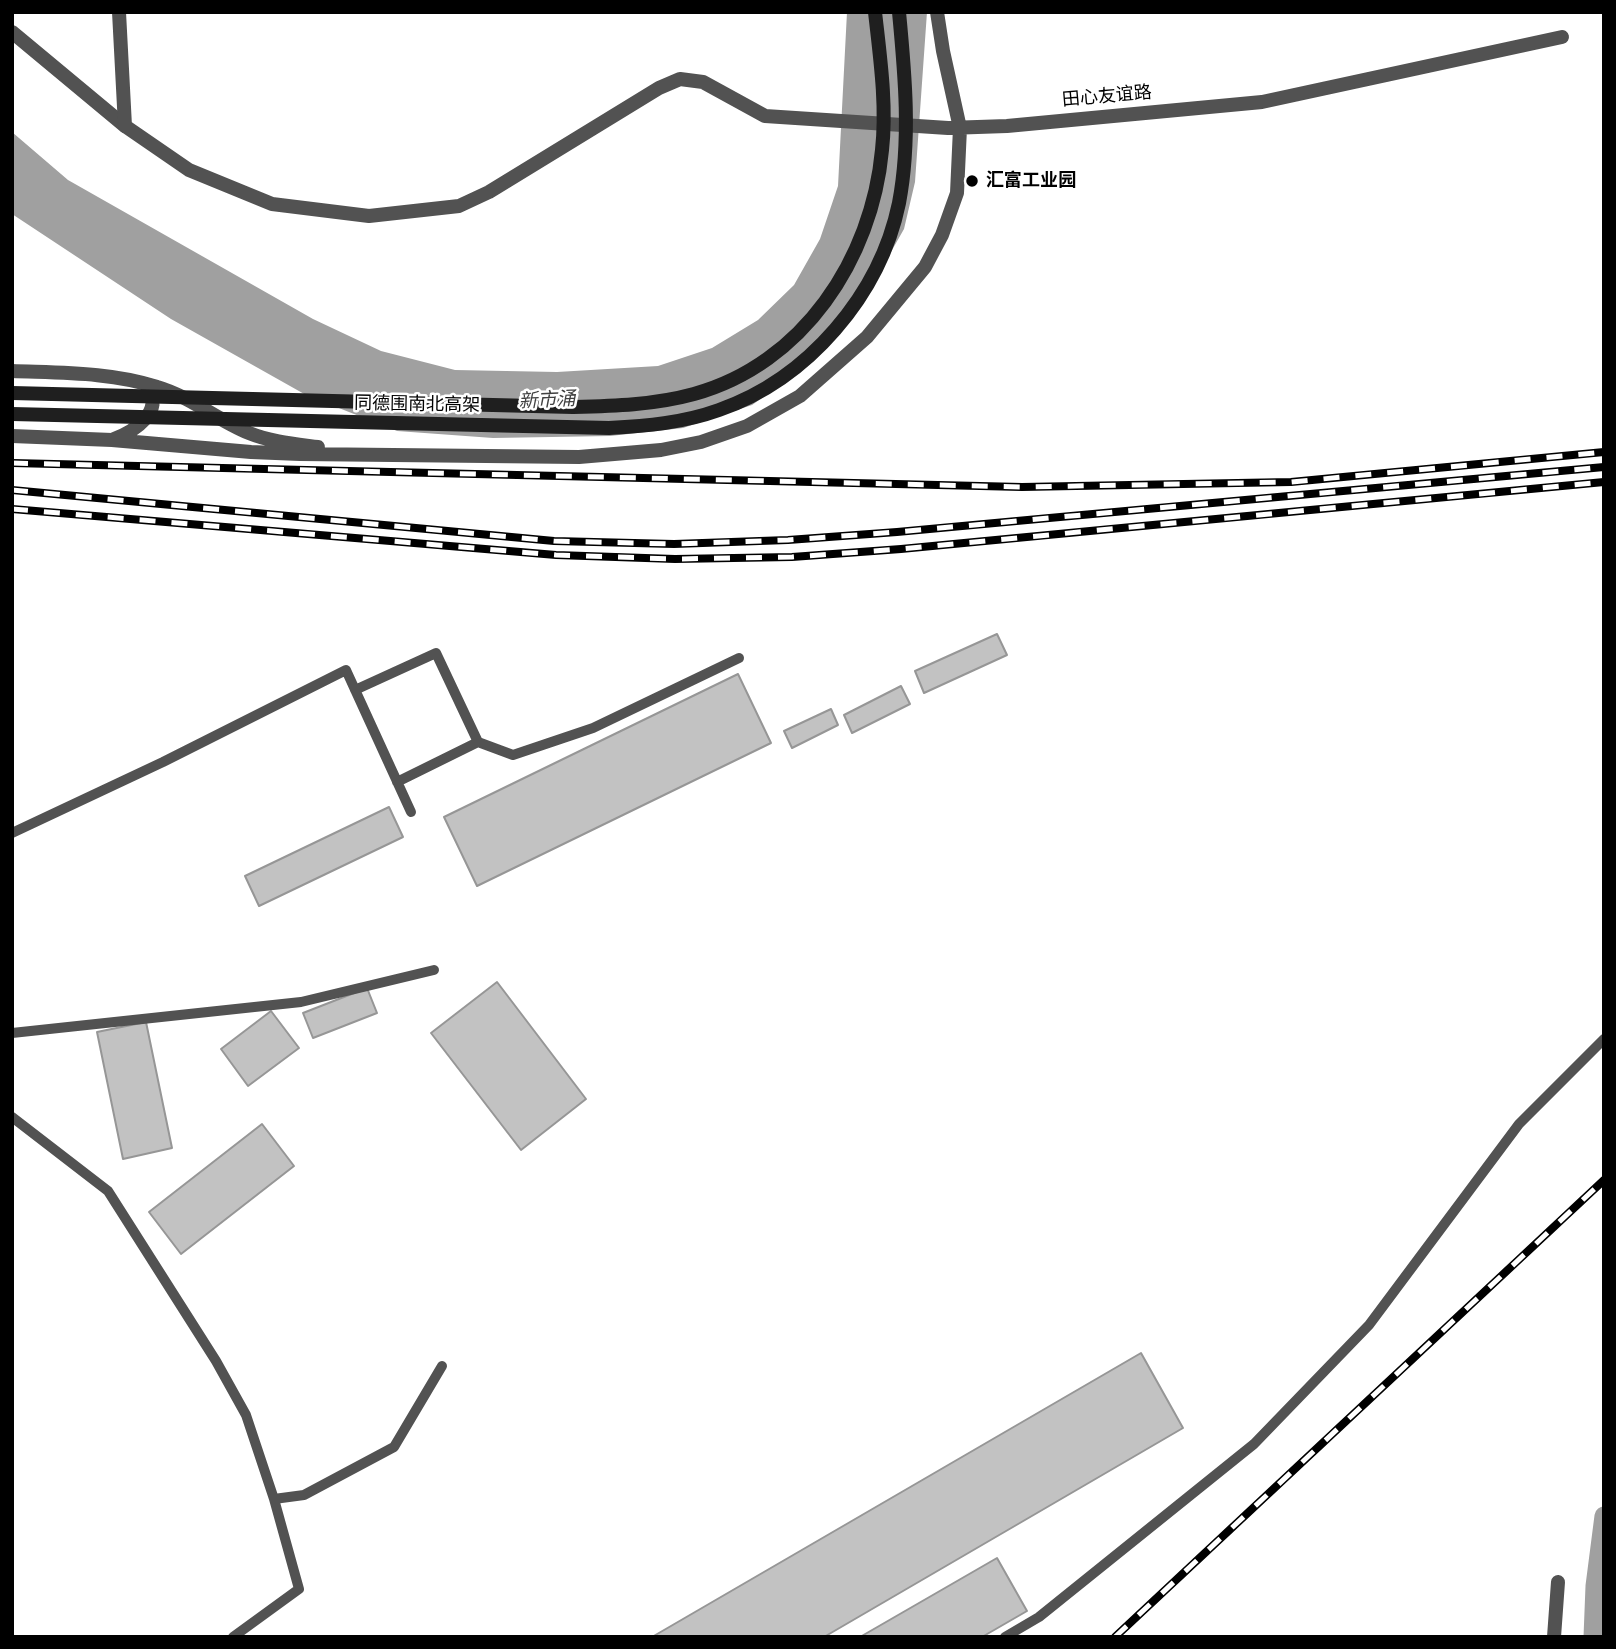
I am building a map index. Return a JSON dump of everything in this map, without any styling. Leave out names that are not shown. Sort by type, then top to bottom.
[{"type":"main road","name":"同德围南北高架","points":[[12,393],[573,407],[656,401],[695,394],[728,382],[772,356],[806,325],[838,285],[860,242],[877,189],[883,146],[875,12]]},
{"type":"main road","name":"同德围南北高架","points":[[12,414],[609,428],[682,420],[717,411],[747,398],[797,366],[830,335],[867,284],[887,242],[899,202],[906,136],[905,73],[899,12]]},
{"type":"street","points":[[119,12],[125,126]]},
{"type":"street","points":[[12,436],[112,440],[251,453],[530,457],[611,456],[669,449],[730,433],[800,396],[867,337],[925,267],[947,223],[957,193],[954,128],[937,12]]},
{"type":"street","name":"田心友谊路","points":[[12,32],[125,126],[190,170],[272,204],[369,216],[459,206],[489,192],[659,88],[680,79],[703,82],[765,116],[954,128],[1007,126],[1262,102],[1562,37]]},
{"type":"street","points":[[12,371],[138,381],[193,401],[233,425],[262,437],[358,453]]},
{"type":"street","points":[[112,440],[130,433],[149,414],[153,403],[151,393],[138,381]]},
{"type":"street","points":[[1554,1637],[1558,1582]]},
{"type":"lane","points":[[355,690],[436,653],[478,742],[513,755],[593,728],[739,658]]},
{"type":"lane","points":[[12,833],[163,762],[346,670],[411,812]]},
{"type":"lane","points":[[397,782],[478,742]]},
{"type":"lane","points":[[12,1033],[301,1002],[434,970]]},
{"type":"lane","points":[[1004,1637],[1039,1617],[1254,1444],[1368,1325],[1518,1124],[1604,1038]]},
{"type":"lane","points":[[12,1117],[108,1191],[222,1370],[246,1415],[274,1499],[299,1589],[233,1637]]},
{"type":"lane","points":[[274,1499],[304,1495],[394,1447],[442,1366]]},
{"type":"water","name":"新市涌","points":[[847,12],[927,12],[915,182],[904,229],[879,273],[795,375],[752,405],[683,428],[610,436],[493,438],[397,431],[306,395],[171,319],[12,214],[12,132],[68,180],[313,319],[381,351],[455,370],[557,372],[658,366],[712,348],[758,320],[794,285],[820,239],[838,186]]},
{"type":"building","points":[[997,634],[1007,655],[924,693],[915,671]]},
{"type":"building","points":[[738,674],[771,743],[477,886],[444,817]]},
{"type":"building","points":[[901,686],[910,704],[852,733],[844,715]]},
{"type":"building","points":[[831,709],[838,725],[792,748],[784,731]]},
{"type":"building","points":[[389,807],[403,837],[259,906],[245,876]]},
{"type":"building","points":[[497,982],[586,1099],[521,1150],[431,1033]]},
{"type":"building","points":[[367,988],[377,1013],[313,1038],[303,1013]]},
{"type":"building","points":[[271,1011],[299,1048],[248,1086],[221,1049]]},
{"type":"building","points":[[146,1022],[172,1148],[123,1159],[97,1032]]},
{"type":"building","points":[[262,1124],[294,1166],[181,1254],[149,1212]]},
{"type":"building","points":[[1141,1353],[1183,1428],[824,1637],[652,1637]]},
{"type":"building","points":[[997,1558],[1027,1611],[982,1637],[860,1637]]},
{"type":"waterway","points":[[1593,1637],[1595,1586],[1604,1516]]},
{"type":"railway","points":[[12,463],[1022,487],[1291,482],[1604,452]]},
{"type":"railway","points":[[12,490],[554,541],[674,544],[788,540],[897,532],[1604,467]]},
{"type":"railway","points":[[12,509],[556,555],[675,559],[792,557],[901,549],[1604,482]]},
{"type":"railway","points":[[1115,1637],[1604,1180]]},
{"type":"place","name":"汇富工业园","points":[[972,181]]}]
